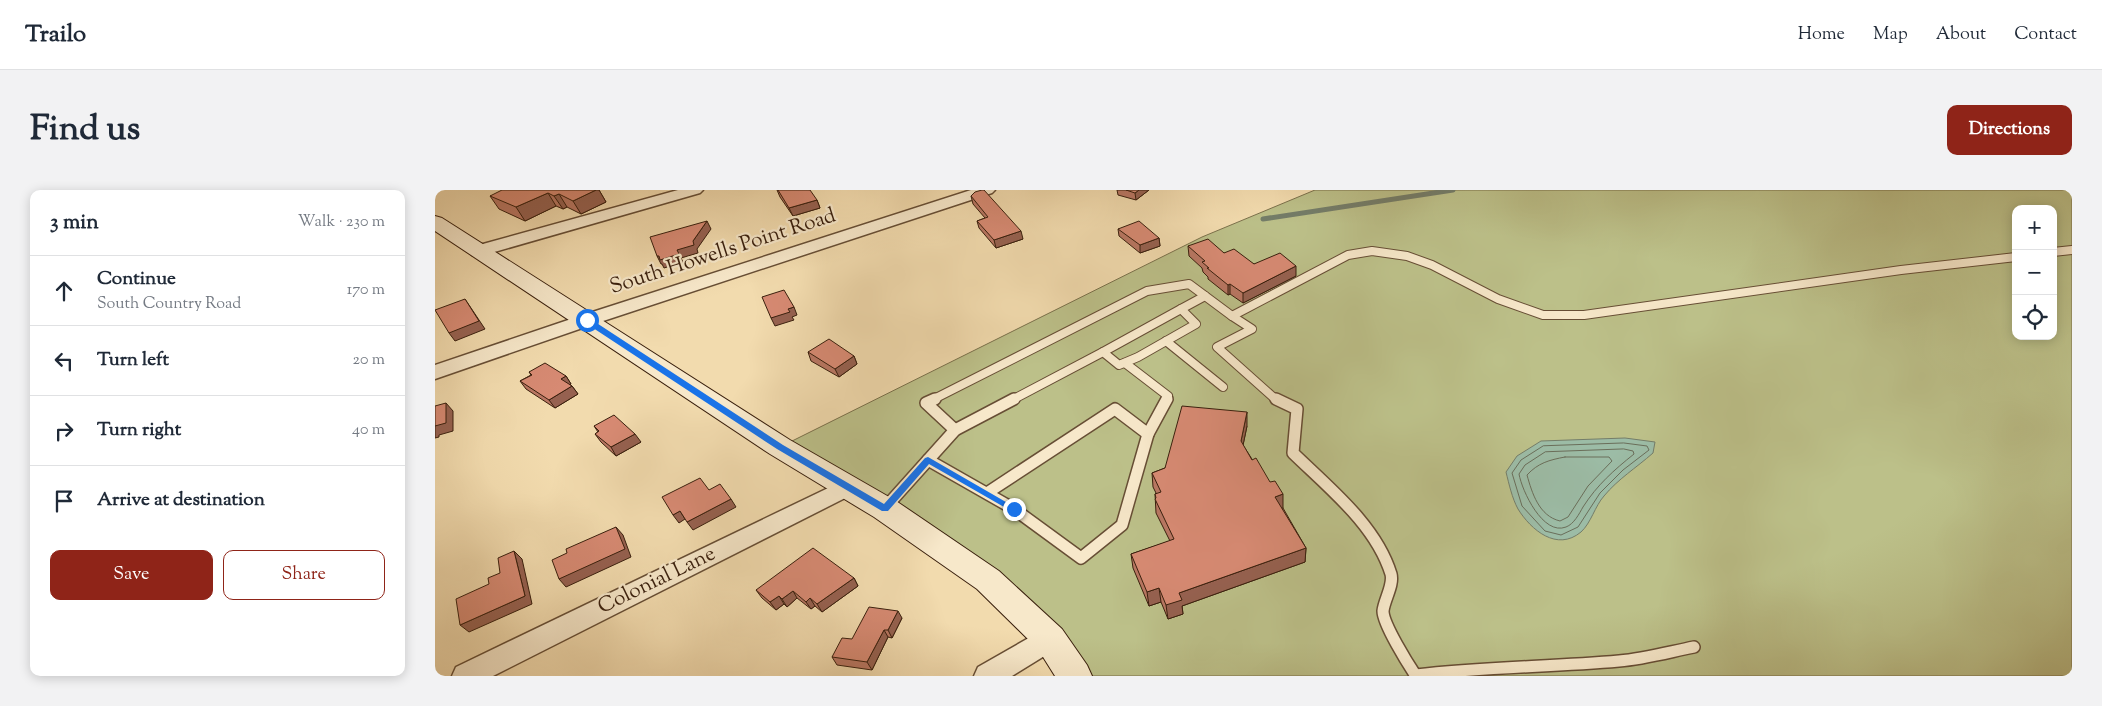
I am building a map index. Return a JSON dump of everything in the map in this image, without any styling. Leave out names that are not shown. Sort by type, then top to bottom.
[{"type":"main road","points":[[435,222],[780,447],[849,486],[885,509],[988,580],[1050,639],[1075,676]]},
{"type":"street","points":[[478,251],[695,190]]},
{"type":"street","name":"South Howells Point Road","points":[[435,372],[587,320],[987,190]]},
{"type":"street","name":"Colonial Lane","points":[[466,676],[849,486]]},
{"type":"street","points":[[988,676],[1050,639]]},
{"type":"lane","points":[[2057,252],[2072,250]]},
{"type":"lane","points":[[1232,316],[1349,255],[1372,251],[1407,256],[1432,265],[1498,299],[1543,315],[1584,315],[1901,270],[2012,256]]},
{"type":"lane","points":[[955,430],[926,402],[1147,292],[1189,284],[1252,329],[1217,347],[1273,398],[1297,409],[1293,453],[1344,502],[1381,546],[1392,577],[1383,613],[1402,656],[1416,676],[1466,669],[1621,662],[1694,648]]},
{"type":"lane","points":[[885,509],[955,430],[1205,296]]},
{"type":"lane","points":[[1103,352],[1119,365],[1196,324],[1181,309]]},
{"type":"lane","points":[[1166,341],[1223,387]]},
{"type":"lane","points":[[928,460],[1014,509],[1081,558],[1121,525],[1147,434],[1169,396],[1125,363]]},
{"type":"lane","points":[[987,493],[1115,410],[1147,434]]},
{"type":"green space","points":[[1315,190],[2072,190],[2072,676],[1075,676],[1050,639],[780,447],[1202,237]]},
{"type":"water","points":[[1625,438],[1655,442],[1653,453],[1609,490],[1581,532],[1572,538],[1554,539],[1537,531],[1523,517],[1514,500],[1506,472],[1517,456],[1541,441]]},
{"type":"building","points":[[502,190],[596,190],[573,201],[559,194],[554,196],[548,193],[516,207],[490,196]]},
{"type":"building","points":[[778,190],[810,190],[817,200],[789,208]]},
{"type":"building","points":[[982,190],[1021,231],[994,240],[977,221],[988,217],[971,196],[975,192]]},
{"type":"building","points":[[1126,190],[1139,190],[1135,193]]},
{"type":"building","points":[[707,221],[693,241],[694,245],[677,250],[679,254],[660,260],[650,237]]},
{"type":"building","points":[[1139,221],[1159,238],[1140,245],[1118,229]]},
{"type":"building","points":[[1208,239],[1224,253],[1234,249],[1254,264],[1280,253],[1296,266],[1243,293],[1230,284],[1228,285],[1207,268],[1209,268],[1202,262],[1205,261],[1188,246]]},
{"type":"building","points":[[784,290],[794,307],[788,309],[790,312],[771,318],[762,297]]},
{"type":"building","points":[[465,299],[479,321],[449,333],[435,310]]},
{"type":"building","points":[[829,339],[854,356],[835,369],[808,352]]},
{"type":"building","points":[[545,363],[566,376],[561,379],[572,386],[549,400],[520,381],[532,375],[529,372]]},
{"type":"building","points":[[446,403],[446,423],[435,426],[435,406]]},
{"type":"building","points":[[1182,406],[1247,412],[1241,441],[1252,460],[1256,458],[1270,482],[1275,481],[1283,494],[1275,497],[1306,548],[1179,593],[1182,600],[1166,605],[1159,588],[1147,592],[1131,554],[1174,539],[1155,499],[1155,494],[1161,492],[1152,473],[1165,468]]},
{"type":"building","points":[[614,415],[635,434],[611,447],[595,434],[599,431],[594,426]]},
{"type":"building","points":[[700,478],[709,490],[720,484],[731,499],[687,522],[680,511],[673,515],[662,497]]},
{"type":"building","points":[[616,527],[625,549],[559,579],[552,560],[567,553],[566,549]]},
{"type":"building","points":[[813,548],[854,578],[817,604],[810,598],[806,602],[793,591],[782,599],[779,596],[770,602],[756,590]]},
{"type":"building","points":[[514,551],[525,596],[460,625],[456,599],[489,584],[488,578],[500,573],[498,558]]},
{"type":"building","points":[[869,607],[898,611],[888,630],[884,630],[867,662],[832,657],[842,638],[852,639]]},
{"type":"waterway","points":[[1263,219],[1453,190]]},
{"type":"route","points":[[587,320],[780,447],[849,486],[885,509],[928,460],[1014,509]]}]
